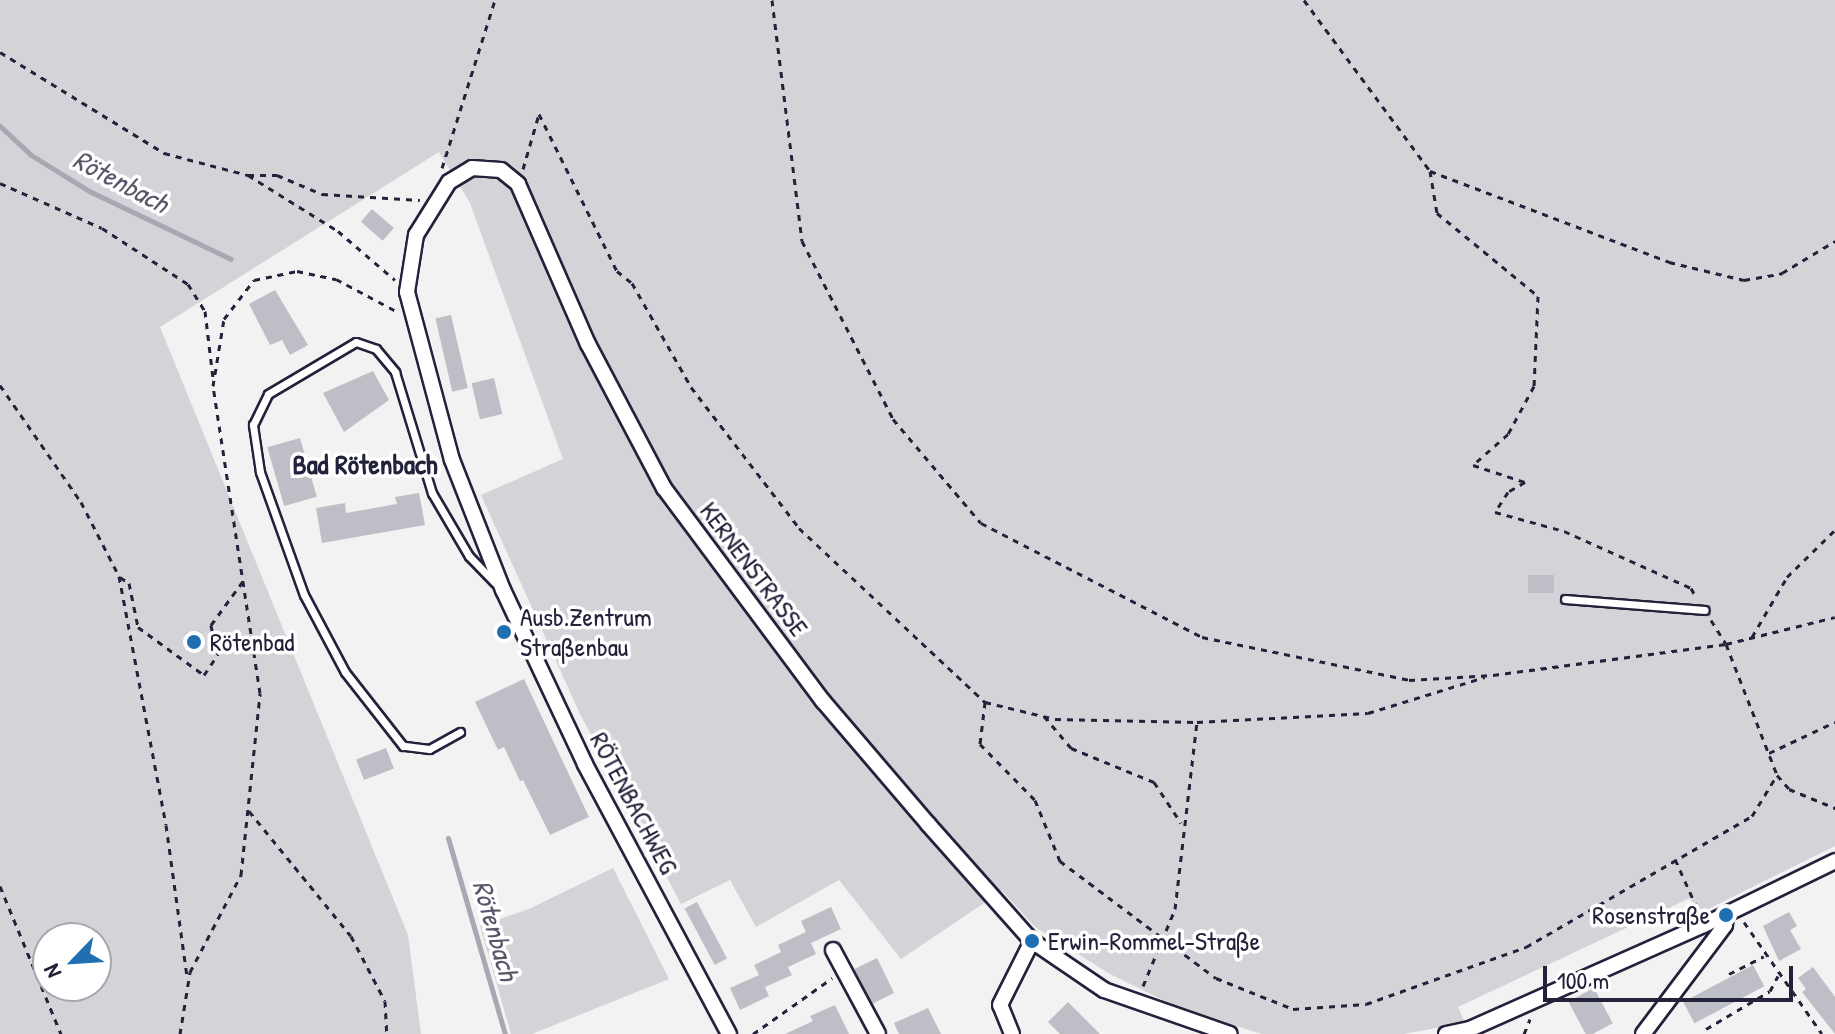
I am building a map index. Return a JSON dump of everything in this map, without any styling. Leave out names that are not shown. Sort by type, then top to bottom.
[{"type":"street","points":[[412,322],[407,292],[416,235],[434,201],[449,182],[472,168],[501,170],[518,184]]},
{"type":"street","name":"KERNENSTRASSE","points":[[518,184],[588,344],[664,488],[823,701],[1032,941],[1104,990],[1230,1034]]},
{"type":"street","name":"RÖTENBACHWEG","points":[[412,322],[452,460],[503,590],[585,764],[729,1034]]},
{"type":"street","points":[[1446,1034],[1470,1029],[1704,925],[1835,861]]},
{"type":"street","points":[[1643,1034],[1725,925],[1731,912]]},
{"type":"street","points":[[1012,1034],[1000,1005],[1032,941]]},
{"type":"street","points":[[833,950],[878,1034]]},
{"type":"lane","name":"RÖTENBACHWEG","points":[[460,732],[429,749],[403,746],[345,672],[304,595],[260,472],[253,425],[268,394],[356,342],[376,349],[395,372],[432,493],[469,556],[503,590]]},
{"type":"lane","points":[[1565,599],[1705,610]]},
{"type":"path","points":[[441,172],[495,0]]},
{"type":"path","points":[[772,0],[802,241],[893,419],[981,523],[1202,637],[1409,680],[1493,675],[1726,644],[1835,617]]},
{"type":"path","points":[[1304,0],[1430,171],[1437,213],[1538,296],[1534,386],[1508,434],[1473,465],[1525,482],[1508,492],[1495,512],[1564,531],[1691,588],[1726,644],[1777,775],[1789,789],[1835,808]]},
{"type":"path","points":[[0,52],[164,153],[248,175],[277,175],[322,194],[434,201]]},
{"type":"path","points":[[518,184],[539,114],[617,271],[632,283],[691,387],[799,528],[985,702],[1044,716],[1197,722],[1368,713],[1493,675]]},
{"type":"path","points":[[1430,171],[1669,262],[1744,280],[1782,273],[1835,241]]},
{"type":"path","points":[[248,175],[338,231],[407,292]]},
{"type":"path","points":[[0,183],[102,228],[188,284],[205,311],[213,386],[260,693],[241,875],[188,982]]},
{"type":"path","points":[[213,386],[224,319],[254,280],[297,271],[336,279],[412,322]]},
{"type":"path","points":[[0,385],[81,502],[119,576],[166,825],[188,982],[180,1034]]},
{"type":"path","points":[[1752,637],[1787,577],[1835,530]]},
{"type":"path","points":[[119,576],[129,583],[138,627],[204,675],[218,654],[211,625],[243,581]]},
{"type":"path","points":[[985,702],[980,744],[1035,800],[1060,861],[1216,978],[1293,1009],[1366,1004],[1526,947],[1752,816],[1777,775]]},
{"type":"path","points":[[1044,716],[1071,748],[1154,782],[1182,823]]},
{"type":"path","points":[[1136,1002],[1175,909],[1182,823],[1197,722]]},
{"type":"path","points":[[1769,753],[1835,722]]},
{"type":"path","points":[[248,809],[351,936],[385,1001],[387,1034]]},
{"type":"path","points":[[1675,859],[1704,925]]},
{"type":"path","points":[[0,886],[61,1034]]},
{"type":"path","points":[[1731,912],[1822,1034]]},
{"type":"path","points":[[1729,974],[1764,956]]},
{"type":"path","points":[[753,1034],[844,970]]},
{"type":"path","points":[[1706,1029],[1770,991],[1778,976]]},
{"type":"shaded area","points":[[0,0],[1835,0],[1835,846],[1698,914],[1690,898],[1458,1007],[1465,1023],[1403,1034],[1262,1034],[1183,1010],[1110,974],[1035,927],[1002,891],[901,959],[839,880],[756,927],[730,880],[681,904],[580,714],[481,495],[563,459],[470,203],[439,152],[160,327],[408,935],[421,1034],[0,1034]]},
{"type":"shaded area","points":[[613,868],[669,979],[532,1034],[511,1034],[480,926],[529,909]]},
{"type":"building","points":[[372,209],[394,228],[383,241],[361,222]]},
{"type":"building","points":[[275,290],[308,345],[290,355],[282,340],[270,345],[249,304]]},
{"type":"building","points":[[451,315],[468,388],[452,392],[435,319]]},
{"type":"building","points":[[373,371],[389,400],[344,432],[323,393]]},
{"type":"building","points":[[494,378],[502,414],[480,419],[472,383]]},
{"type":"building","points":[[300,438],[317,497],[284,506],[267,447]]},
{"type":"building","points":[[419,493],[425,525],[322,543],[316,508],[345,503],[346,513],[397,504],[395,497]]},
{"type":"building","points":[[1528,575],[1554,575],[1554,593],[1528,593]]},
{"type":"building","name":"Rötenbad","points":[[201,631],[203,651],[187,653],[185,633]]},
{"type":"building","points":[[524,679],[589,817],[550,835],[504,747],[498,750],[475,702]]},
{"type":"building","points":[[386,748],[394,769],[364,780],[356,759]]},
{"type":"building","points":[[697,902],[727,959],[715,965],[685,909]]},
{"type":"building","points":[[831,907],[841,929],[811,943],[816,954],[788,967],[792,975],[765,987],[769,996],[740,1010],[730,988],[759,975],[754,965],[781,952],[778,945],[806,932],[801,921]]},
{"type":"building","points":[[1789,912],[1797,926],[1790,930],[1801,949],[1779,961],[1763,926]]},
{"type":"building","points":[[877,958],[894,993],[872,1004],[855,969]]},
{"type":"building","points":[[1753,965],[1764,986],[1695,1023],[1683,1002]]},
{"type":"building","points":[[1813,967],[1835,997],[1835,1034],[1802,992],[1806,989],[1798,978]]},
{"type":"building","points":[[1594,988],[1613,1023],[1593,1034],[1586,1034],[1568,1002]]},
{"type":"building","points":[[1068,1002],[1100,1034],[1060,1034],[1048,1022]]},
{"type":"building","points":[[835,1005],[849,1034],[785,1034],[813,1021],[810,1016]]},
{"type":"building","points":[[928,1008],[941,1034],[899,1034],[894,1023]]},
{"type":"waterway","name":"Rötenbach","points":[[0,126],[31,155],[89,191],[231,259]]},
{"type":"waterway","name":"Rötenbach","points":[[448,838],[505,1034]]},
{"type":"place","name":"Ausb.Zentrum Straßenbau","points":[[504,632]]},
{"type":"place","name":"Rötenbad","points":[[194,642]]},
{"type":"place","name":"Rosenstraße","points":[[1726,915]]},
{"type":"place","name":"Erwin-Rommel-Straße","points":[[1032,941]]},
{"type":"district","name":"Bad Rötenbach","points":[[365,464]]}]
